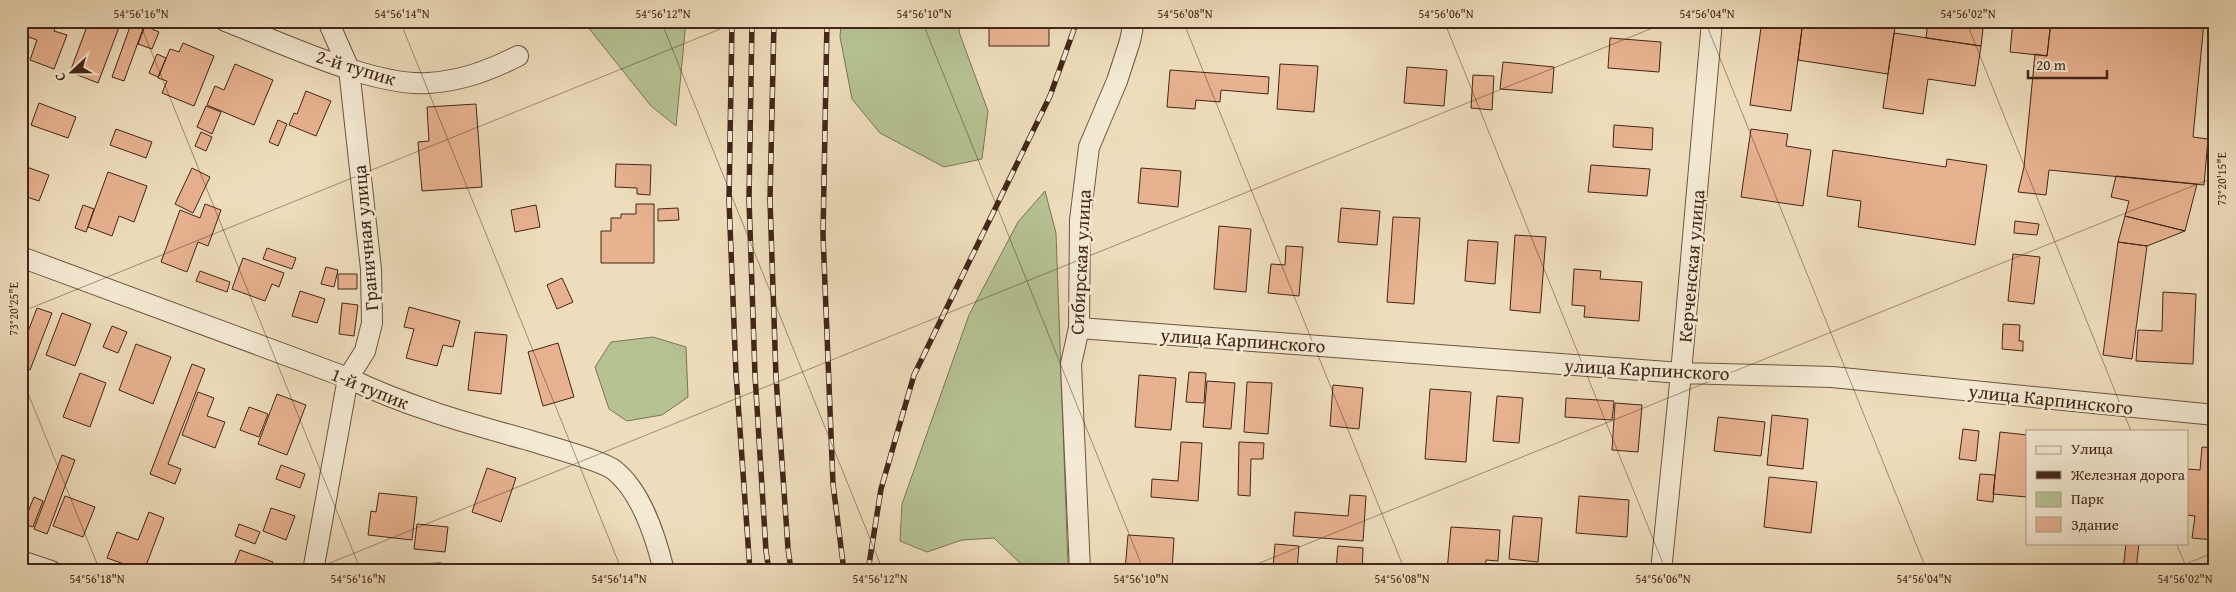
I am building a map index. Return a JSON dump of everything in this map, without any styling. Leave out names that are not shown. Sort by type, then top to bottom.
[{"type":"street","name":"2-й тупик","points":[[225,21],[349,69],[389,80],[426,83],[461,79],[488,71],[518,56]]},
{"type":"street","name":"Граничная улица","points":[[313,571],[348,378],[365,351],[372,323],[371,269],[349,69],[328,21]]},
{"type":"street","name":"Сибирская улица","points":[[1080,571],[1071,364],[1079,328],[1080,220],[1090,147],[1117,81],[1130,41],[1134,21]]},
{"type":"street","name":"Керченская улица","points":[[1661,571],[1681,373],[1712,21]]},
{"type":"street","name":"1-й тупик","points":[[21,257],[348,378],[385,396],[430,412],[549,447],[613,469],[637,498],[656,539],[664,571]]},
{"type":"street","name":"улица Карпинского","points":[[1079,328],[1681,373],[1832,378],[2215,415]]},
{"type":"street","points":[[21,561],[51,571]]},
{"type":"green space","points":[[583,21],[686,21],[676,126],[651,106]]},
{"type":"green space","points":[[841,21],[960,21],[959,32],[988,111],[982,159],[944,167],[880,133],[852,99],[840,37]]},
{"type":"green space","points":[[1045,191],[1056,233],[1067,571],[1024,571],[1021,564],[994,538],[962,540],[927,552],[900,541],[902,504],[969,315],[1018,222]]},
{"type":"green space","points":[[653,337],[686,347],[688,397],[662,415],[627,421],[609,409],[595,367],[611,342]]},
{"type":"building","points":[[21,21],[58,21],[54,31],[67,35],[54,69],[30,60],[37,40],[23,35],[21,38]]},
{"type":"building","points":[[89,21],[121,22],[98,83],[70,72]]},
{"type":"building","points":[[132,21],[144,26],[124,81],[112,77]]},
{"type":"building","points":[[379,21],[398,21],[398,22],[380,26]]},
{"type":"building","points":[[989,21],[1049,21],[1049,46],[989,46]]},
{"type":"building","points":[[1762,21],[1803,21],[1791,111],[1750,105]]},
{"type":"building","points":[[1803,21],[1896,21],[1888,74],[1798,60]]},
{"type":"building","points":[[1928,21],[1984,21],[1981,46],[1926,38]]},
{"type":"building","points":[[2013,21],[2051,21],[2047,56],[2010,52]]},
{"type":"building","points":[[2051,21],[2204,22],[2193,137],[2208,139],[2204,185],[2049,170],[2046,195],[2018,192],[2024,167],[2035,54],[2047,56]]},
{"type":"building","points":[[145,26],[159,32],[152,49],[138,44]]},
{"type":"building","points":[[1894,33],[1981,46],[1975,86],[1928,79],[1923,114],[1883,108]]},
{"type":"building","points":[[1610,38],[1661,42],[1659,72],[1608,68]]},
{"type":"building","points":[[183,43],[214,56],[194,106],[162,93],[167,81],[158,78],[170,49],[179,52]]},
{"type":"building","points":[[157,54],[166,58],[158,77],[149,73]]},
{"type":"building","points":[[1503,62],[1554,67],[1552,93],[1500,89]]},
{"type":"building","points":[[235,64],[273,80],[254,125],[207,105],[215,86],[224,90]]},
{"type":"building","points":[[1280,64],[1318,66],[1314,112],[1277,109]]},
{"type":"building","points":[[1407,67],[1447,70],[1444,106],[1404,103]]},
{"type":"building","points":[[1170,70],[1269,77],[1268,94],[1221,90],[1220,102],[1196,100],[1195,109],[1167,107]]},
{"type":"building","points":[[1473,75],[1494,76],[1492,110],[1471,108]]},
{"type":"building","points":[[306,91],[331,101],[316,136],[289,125],[294,113],[297,114]]},
{"type":"building","points":[[39,103],[76,117],[68,138],[31,125]]},
{"type":"building","points":[[476,104],[482,187],[422,191],[418,142],[429,141],[427,107]]},
{"type":"building","points":[[206,106],[221,112],[212,134],[197,127]]},
{"type":"building","points":[[278,120],[287,124],[278,146],[269,142]]},
{"type":"building","points":[[1614,125],[1653,128],[1652,150],[1613,147]]},
{"type":"building","points":[[116,129],[152,142],[146,158],[110,145]]},
{"type":"building","points":[[1751,129],[1788,134],[1786,146],[1811,150],[1803,206],[1741,197]]},
{"type":"building","points":[[201,132],[212,137],[206,151],[195,146]]},
{"type":"building","points":[[1833,150],[1946,167],[1947,159],[1987,165],[1975,245],[1858,227],[1861,201],[1827,196]]},
{"type":"building","points":[[616,164],[651,165],[650,195],[637,194],[637,188],[615,187]]},
{"type":"building","points":[[21,165],[49,175],[39,201],[21,195]]},
{"type":"building","points":[[1591,165],[1650,169],[1647,196],[1588,192]]},
{"type":"building","points":[[192,168],[210,177],[193,213],[175,204]]},
{"type":"building","points":[[1141,168],[1181,171],[1178,207],[1138,203]]},
{"type":"building","points":[[108,172],[147,186],[134,222],[119,216],[112,236],[88,227]]},
{"type":"building","points":[[2116,176],[2197,184],[2185,231],[2125,216],[2129,201],[2111,197]]},
{"type":"building","points":[[205,204],[221,210],[208,246],[198,242],[187,272],[161,262],[180,210],[200,218]]},
{"type":"building","points":[[636,204],[654,204],[654,263],[601,263],[601,231],[611,231],[611,218],[621,218],[621,214],[636,214]]},
{"type":"building","points":[[83,205],[94,209],[86,232],[75,228]]},
{"type":"building","points":[[536,205],[540,227],[515,232],[511,210]]},
{"type":"building","points":[[678,208],[679,220],[658,221],[658,209]]},
{"type":"building","points":[[1341,208],[1380,211],[1377,245],[1338,242]]},
{"type":"building","points":[[2125,216],[2185,231],[2147,246],[2118,242]]},
{"type":"building","points":[[1393,217],[1420,218],[1414,304],[1387,302]]},
{"type":"building","points":[[2015,221],[2039,224],[2037,235],[2014,233]]},
{"type":"building","points":[[1219,226],[1251,229],[1246,292],[1214,289]]},
{"type":"building","points":[[1515,235],[1546,237],[1540,313],[1510,310]]},
{"type":"building","points":[[1468,240],[1498,242],[1495,284],[1465,281]]},
{"type":"building","points":[[2118,242],[2147,246],[2132,359],[2103,355]]},
{"type":"building","points":[[1286,246],[1303,247],[1299,296],[1268,293],[1271,264],[1285,265]]},
{"type":"building","points":[[267,248],[296,258],[292,269],[263,259]]},
{"type":"building","points":[[2013,254],[2040,257],[2034,304],[2008,301]]},
{"type":"building","points":[[243,258],[284,273],[279,287],[272,284],[265,301],[232,289]]},
{"type":"building","points":[[326,267],[338,270],[334,287],[321,284]]},
{"type":"building","points":[[1574,269],[1601,271],[1600,279],[1642,282],[1639,321],[1584,317],[1585,306],[1572,305]]},
{"type":"building","points":[[200,271],[230,282],[227,292],[196,281]]},
{"type":"building","points":[[338,274],[357,274],[357,289],[338,289]]},
{"type":"building","points":[[562,278],[573,302],[557,309],[547,285]]},
{"type":"building","points":[[300,291],[325,299],[317,323],[292,316]]},
{"type":"building","points":[[2163,292],[2196,294],[2193,364],[2136,361],[2138,330],[2162,331]]},
{"type":"building","points":[[342,303],[358,305],[354,336],[339,334]]},
{"type":"building","points":[[409,307],[460,321],[453,347],[443,345],[437,366],[406,358],[414,329],[404,327]]},
{"type":"building","points":[[37,308],[52,313],[30,370],[21,367],[21,350]]},
{"type":"building","points":[[62,313],[91,324],[75,366],[46,355]]},
{"type":"building","points":[[2003,324],[2020,325],[2019,341],[2023,341],[2023,351],[2002,349]]},
{"type":"building","points":[[112,326],[127,332],[118,353],[103,347]]},
{"type":"building","points":[[475,332],[507,335],[501,394],[468,390]]},
{"type":"building","points":[[558,343],[574,397],[543,406],[528,352]]},
{"type":"building","points":[[136,344],[171,357],[153,404],[119,390]]},
{"type":"building","points":[[192,364],[205,369],[168,464],[181,469],[175,484],[150,474]]},
{"type":"building","points":[[1189,372],[1206,373],[1204,403],[1186,402]]},
{"type":"building","points":[[80,373],[106,383],[90,427],[63,417]]},
{"type":"building","points":[[1139,375],[1176,378],[1171,430],[1135,427]]},
{"type":"building","points":[[1207,381],[1235,383],[1231,429],[1203,427]]},
{"type":"building","points":[[1247,382],[1272,383],[1268,434],[1244,432]]},
{"type":"building","points":[[1333,385],[1363,388],[1359,429],[1330,426]]},
{"type":"building","points":[[1430,389],[1471,392],[1466,462],[1425,459]]},
{"type":"building","points":[[198,392],[214,398],[207,416],[225,422],[215,448],[182,435]]},
{"type":"building","points":[[277,394],[306,405],[287,455],[258,444]]},
{"type":"building","points":[[1497,396],[1523,398],[1519,443],[1493,441]]},
{"type":"building","points":[[1566,398],[1614,401],[1612,420],[1565,417]]},
{"type":"building","points":[[1615,403],[1642,405],[1638,452],[1612,450]]},
{"type":"building","points":[[249,407],[268,414],[259,437],[240,430]]},
{"type":"building","points":[[1772,415],[1808,419],[1803,469],[1767,465]]},
{"type":"building","points":[[1718,417],[1765,422],[1761,456],[1714,451]]},
{"type":"building","points":[[1963,429],[1979,431],[1976,461],[1959,459]]},
{"type":"building","points":[[2000,432],[2026,435],[2026,497],[1993,494]]},
{"type":"building","points":[[1181,442],[1202,443],[1198,501],[1151,497],[1152,479],[1178,481]]},
{"type":"building","points":[[1239,442],[1264,443],[1263,459],[1251,459],[1250,496],[1238,495]]},
{"type":"building","points":[[2202,447],[2215,448],[2213,540],[2192,538],[2195,516],[2188,515],[2188,469],[2200,470]]},
{"type":"building","points":[[62,455],[75,460],[47,534],[34,529]]},
{"type":"building","points":[[281,465],[305,474],[300,488],[276,479]]},
{"type":"building","points":[[487,468],[516,478],[501,522],[472,512]]},
{"type":"building","points":[[1980,474],[1995,475],[1993,502],[1977,500]]},
{"type":"building","points":[[1769,477],[1817,482],[1811,533],[1764,527]]},
{"type":"building","points":[[21,492],[26,494],[21,507]]},
{"type":"building","points":[[379,493],[417,497],[412,540],[368,535],[371,511],[376,512]]},
{"type":"building","points":[[1350,495],[1366,496],[1363,541],[1293,536],[1295,512],[1348,516]]},
{"type":"building","points":[[65,496],[95,507],[83,537],[53,526]]},
{"type":"building","points":[[1579,496],[1629,500],[1627,537],[1576,533]]},
{"type":"building","points":[[34,497],[43,501],[33,527],[23,524]]},
{"type":"building","points":[[271,508],[295,516],[286,540],[263,531]]},
{"type":"building","points":[[149,512],[164,518],[144,571],[107,558],[117,532],[138,540]]},
{"type":"building","points":[[1513,516],[1542,518],[1538,562],[1509,559]]},
{"type":"building","points":[[239,524],[260,532],[255,544],[235,536]]},
{"type":"building","points":[[417,524],[448,527],[445,552],[414,549]]},
{"type":"building","points":[[1451,527],[1500,530],[1498,561],[1486,560],[1485,571],[1447,571]]},
{"type":"building","points":[[1128,535],[1174,538],[1172,571],[1125,571]]},
{"type":"building","points":[[1275,544],[1299,546],[1297,570],[1273,568]]},
{"type":"building","points":[[2126,544],[2139,544],[2136,571],[2123,571]]},
{"type":"building","points":[[1338,546],[1363,548],[1362,571],[1336,569]]},
{"type":"building","points":[[240,550],[273,562],[270,571],[232,571]]},
{"type":"building","points":[[441,563],[441,571],[361,571],[361,566]]},
{"type":"railway","points":[[732,21],[729,201],[736,374],[750,571]]},
{"type":"railway","points":[[752,21],[749,199],[755,375],[766,551],[769,571]]},
{"type":"railway","points":[[774,21],[770,200],[776,377],[791,571]]},
{"type":"railway","points":[[827,21],[823,235],[833,484],[844,571]]},
{"type":"railway","points":[[868,571],[881,489],[914,375],[1050,96],[1077,21]]}]
